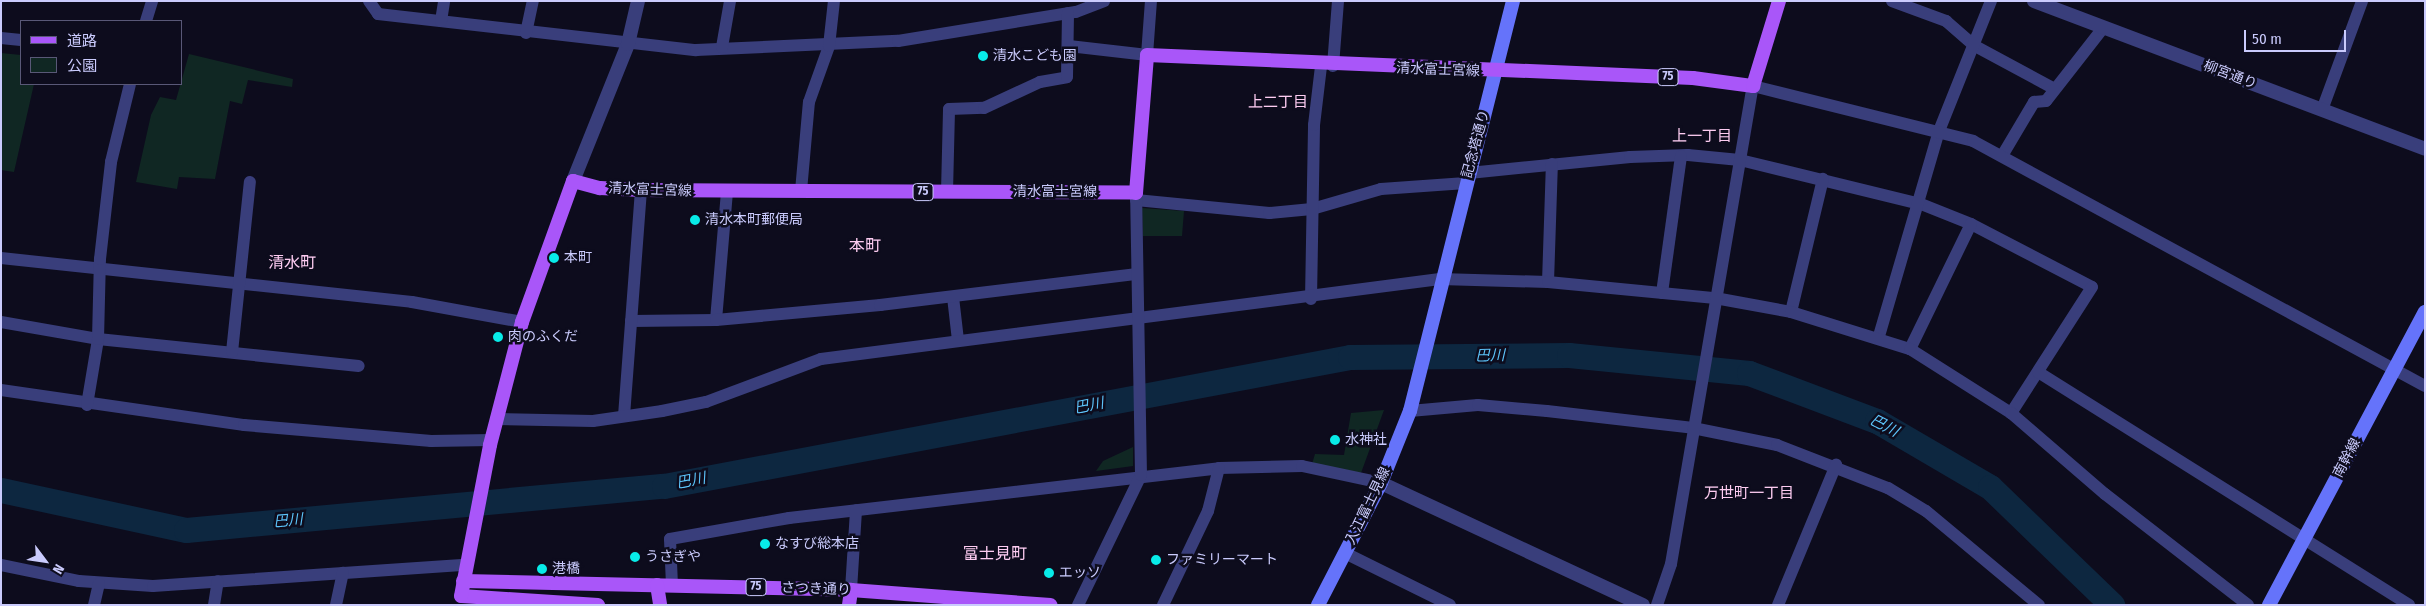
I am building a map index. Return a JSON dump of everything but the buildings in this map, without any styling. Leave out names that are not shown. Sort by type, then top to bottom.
[{"type":"main road","name":"記念塔通り","points":[[1439,283],[1513,1]]},
{"type":"main road","points":[[1753,86],[1779,1]]},
{"type":"main road","name":"清水富士宮線","points":[[1147,55],[1327,66],[1494,73],[1693,78],[1753,86]]},
{"type":"main road","points":[[1136,196],[1147,55]]},
{"type":"main road","name":"清水富士宮線","points":[[572,181],[600,188],[641,190],[947,192],[1136,196]]},
{"type":"main road","points":[[572,181],[522,322],[496,419],[466,562],[460,600],[598,605]]},
{"type":"main road","name":"入江富士見線","points":[[1318,605],[1381,483],[1411,407],[1439,283]]},
{"type":"main road","name":"南幹線","points":[[2269,605],[2425,312]]},
{"type":"main road","name":"さつき通り","points":[[463,581],[850,590],[1050,605]]},
{"type":"main road","points":[[660,605],[664,585]]},
{"type":"main road","points":[[849,605],[850,590]]},
{"type":"street","points":[[146,20],[152,1]]},
{"type":"street","points":[[369,1],[378,14],[526,34],[696,50],[722,47],[828,46],[898,41],[1068,13],[1104,1]]},
{"type":"street","points":[[441,21],[444,1]]},
{"type":"street","points":[[526,34],[533,1]]},
{"type":"street","points":[[572,181],[628,44],[638,1]]},
{"type":"street","points":[[722,47],[730,1]]},
{"type":"street","points":[[801,191],[809,102],[828,46],[834,1]]},
{"type":"street","points":[[1069,46],[1147,55],[1151,1]]},
{"type":"street","points":[[1311,299],[1312,209],[1327,66],[1338,1]]},
{"type":"street","points":[[1892,1],[1946,21],[1975,46],[2053,88]]},
{"type":"street","points":[[1879,336],[1921,204],[1939,131],[1975,46],[1991,1]]},
{"type":"street","name":"柳宮通り","points":[[2034,1],[2060,6],[2103,28],[2425,148]]},
{"type":"street","points":[[2322,110],[2362,1]]},
{"type":"street","points":[[947,192],[949,108],[984,108],[1040,82],[1067,77],[1069,46],[1068,13]]},
{"type":"street","points":[[2002,156],[2034,102],[2046,101],[2053,88],[2103,28]]},
{"type":"street","points":[[1,38],[20,40]]},
{"type":"street","points":[[87,405],[98,339],[103,271],[100,259],[111,162],[130,85]]},
{"type":"street","points":[[1657,605],[1672,564],[1714,301],[1753,86],[1939,131],[2002,156],[2425,386]]},
{"type":"street","points":[[1662,293],[1681,156]]},
{"type":"street","points":[[1078,605],[1141,474],[1135,274],[1136,196],[1245,212],[1312,209],[1381,189],[1468,178],[1552,164],[1681,156],[1740,160],[1823,179],[1921,204],[1971,224],[2092,287],[2011,413]]},
{"type":"street","points":[[1548,282],[1552,164]]},
{"type":"street","points":[[1791,312],[1823,179]]},
{"type":"street","points":[[232,352],[250,182]]},
{"type":"street","points":[[624,416],[641,190]]},
{"type":"street","points":[[716,320],[727,192]]},
{"type":"street","points":[[1910,349],[1971,224]]},
{"type":"street","points":[[1,258],[103,271],[240,282],[412,302],[522,322]]},
{"type":"street","points":[[631,321],[716,320],[953,297],[1135,274]]},
{"type":"street","points":[[496,419],[594,421],[706,402],[821,359],[958,340],[1137,321],[1439,283],[1548,282],[1662,293],[1791,312],[1879,336],[1910,349],[2011,413],[2112,500],[2248,605]]},
{"type":"street","points":[[953,297],[958,340]]},
{"type":"street","points":[[1,322],[98,339],[359,366]]},
{"type":"street","points":[[2038,372],[2409,605]]},
{"type":"street","points":[[1,390],[87,405],[244,425],[430,441],[491,443]]},
{"type":"street","points":[[1411,407],[1478,405],[1694,424],[1777,445],[1836,465],[1926,511],[2039,605]]},
{"type":"street","points":[[1778,605],[1836,465]]},
{"type":"street","points":[[664,585],[670,539],[856,510],[1141,474],[1220,468],[1302,466],[1381,483],[1643,605]]},
{"type":"street","points":[[1163,605],[1208,511],[1220,468]]},
{"type":"street","points":[[850,590],[856,510]]},
{"type":"street","points":[[1345,553],[1450,605]]},
{"type":"street","points":[[1,565],[99,584],[218,581],[466,562]]},
{"type":"street","points":[[336,605],[342,573]]},
{"type":"street","points":[[214,605],[218,581]]},
{"type":"street","points":[[94,605],[99,584]]},
{"type":"green space","points":[[1,53],[20,55],[20,85],[34,85],[14,172],[1,170]]},
{"type":"green space","points":[[189,54],[293,79],[292,87],[248,80],[242,104],[230,101],[215,179],[179,177],[177,189],[136,182],[151,115],[160,97],[176,100],[180,85],[182,85]]},
{"type":"green space","points":[[1142,208],[1184,211],[1182,236],[1143,236]]},
{"type":"green space","points":[[1384,410],[1361,473],[1312,464],[1315,454],[1344,455],[1351,413]]},
{"type":"green space","points":[[1133,447],[1133,466],[1096,471],[1103,461]]},
{"type":"waterway","name":"巴川","points":[[1,490],[186,530],[664,486],[1350,357],[1569,355],[1749,373],[1877,421],[1990,487],[2112,605]]},
{"type":"place","name":"清水こども園","points":[[983,56]]},
{"type":"place","name":"清水本町郵便局","points":[[695,220]]},
{"type":"place","name":"本町","points":[[554,258]]},
{"type":"place","name":"肉のふくだ","points":[[498,337]]},
{"type":"place","name":"水神社","points":[[1335,440]]},
{"type":"place","name":"なすび総本店","points":[[765,544]]},
{"type":"place","name":"うさぎや","points":[[635,557]]},
{"type":"place","name":"ファミリーマート","points":[[1156,560]]},
{"type":"place","name":"港橋","points":[[542,569]]},
{"type":"place","name":"エッソ","points":[[1049,573]]},
{"type":"district","name":"上二丁目","points":[[1278,103]]},
{"type":"district","name":"上一丁目","points":[[1702,137]]},
{"type":"district","name":"本町","points":[[865,246]]},
{"type":"district","name":"清水町","points":[[292,263]]},
{"type":"district","name":"万世町一丁目","points":[[1749,494]]},
{"type":"district","name":"富士見町","points":[[995,554]]}]
